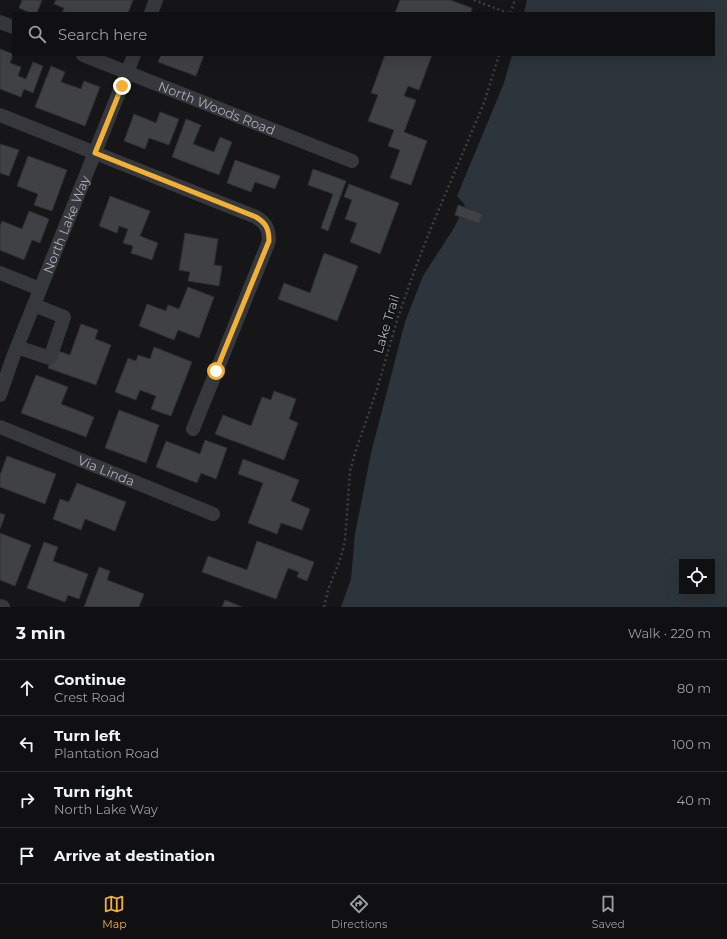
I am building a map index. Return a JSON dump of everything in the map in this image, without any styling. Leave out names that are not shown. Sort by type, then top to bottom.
[{"type":"street","points":[[151,12],[156,0]]},
{"type":"street","points":[[0,22],[12,27]]},
{"type":"street","name":"North Woods Road","points":[[84,56],[352,161]]},
{"type":"street","name":"North Lake Way","points":[[0,395],[17,347],[134,56]]},
{"type":"street","points":[[0,115],[256,217],[264,222],[269,231],[269,241],[193,429]]},
{"type":"street","points":[[0,273],[40,289]]},
{"type":"street","points":[[17,347],[50,358],[64,317],[34,305]]},
{"type":"street","name":"Via Linda","points":[[0,427],[213,514]]},
{"type":"path","points":[[474,0],[506,12]]},
{"type":"path","points":[[509,12],[514,0]]},
{"type":"path","name":"Lake Trail","points":[[324,607],[328,590],[344,546],[350,476],[355,453],[377,389],[398,317],[430,228],[480,114],[499,56]]},
{"type":"shaded area","points":[[527,0],[727,0],[727,607],[341,607],[351,579],[355,534],[371,453],[405,322],[423,276],[454,228],[465,205],[457,196],[504,83],[512,56],[715,56],[715,12],[524,12]]},
{"type":"building","points":[[22,0],[42,0],[37,12],[29,12],[19,8]]},
{"type":"building","points":[[56,0],[133,0],[128,12],[62,12],[64,8],[54,4]]},
{"type":"building","points":[[400,0],[450,0],[472,8],[471,12],[395,12]]},
{"type":"building","points":[[0,49],[12,54],[10,63],[21,67],[18,76],[26,79],[33,62],[43,66],[33,93],[24,89],[21,97],[0,89]]},
{"type":"building","points":[[161,56],[204,56],[196,76],[158,62]]},
{"type":"building","points":[[385,56],[432,56],[419,90],[408,86],[404,96],[416,100],[404,132],[427,141],[411,185],[390,178],[400,150],[388,146],[394,130],[368,121],[378,95],[371,93]]},
{"type":"building","points":[[51,66],[65,72],[61,82],[81,89],[84,81],[100,87],[85,126],[35,107]]},
{"type":"building","points":[[160,112],[179,119],[169,145],[149,138],[145,149],[124,141],[134,114],[156,123]]},
{"type":"building","points":[[186,119],[201,125],[193,144],[214,152],[220,137],[232,142],[219,175],[172,157]]},
{"type":"building","points":[[0,144],[19,150],[9,176],[0,173]]},
{"type":"building","points":[[28,156],[67,170],[52,211],[34,205],[38,194],[17,186]]},
{"type":"building","points":[[235,160],[280,176],[275,189],[255,182],[251,192],[227,183]]},
{"type":"building","points":[[313,169],[346,181],[328,231],[321,228],[333,194],[308,185]]},
{"type":"building","points":[[349,184],[399,203],[380,254],[350,242],[357,223],[345,219],[352,200],[344,197]]},
{"type":"building","points":[[110,196],[150,211],[140,236],[158,243],[152,260],[131,253],[133,246],[123,243],[128,229],[119,226],[117,233],[99,226]]},
{"type":"building","points":[[458,205],[483,214],[479,224],[455,215]]},
{"type":"building","points":[[29,211],[49,219],[40,243],[32,240],[24,260],[0,250],[0,226],[2,221],[22,229]]},
{"type":"building","points":[[185,233],[218,239],[214,265],[222,266],[219,286],[188,281],[190,272],[179,270]]},
{"type":"building","points":[[324,253],[358,266],[337,321],[278,299],[284,283],[310,293]]},
{"type":"building","points":[[188,287],[214,297],[199,338],[178,330],[174,340],[139,326],[147,304],[166,311],[168,305],[179,309]]},
{"type":"building","points":[[81,324],[98,330],[95,339],[111,345],[96,385],[48,368],[55,350],[70,355]]},
{"type":"building","points":[[154,347],[192,362],[171,416],[151,409],[156,396],[140,390],[136,400],[115,392],[128,358],[136,361],[138,355],[150,359]]},
{"type":"building","points":[[36,375],[68,387],[61,404],[94,417],[86,437],[21,413]]},
{"type":"building","points":[[274,391],[296,399],[289,419],[298,423],[284,460],[215,434],[223,415],[251,426],[262,397],[271,400]]},
{"type":"building","points":[[119,410],[159,425],[146,463],[105,448]]},
{"type":"building","points":[[205,440],[227,448],[216,479],[201,473],[197,483],[156,467],[166,441],[200,454]]},
{"type":"building","points":[[7,456],[56,474],[45,504],[0,487],[0,475]]},
{"type":"building","points":[[243,459],[299,480],[291,501],[310,509],[302,530],[281,523],[277,534],[248,523],[263,483],[238,474]]},
{"type":"building","points":[[77,483],[126,502],[115,531],[85,519],[81,530],[53,519],[60,499],[69,502]]},
{"type":"building","points":[[0,513],[5,515],[0,529]]},
{"type":"building","points":[[0,533],[31,545],[15,586],[0,580]]},
{"type":"building","points":[[257,541],[314,562],[307,581],[297,577],[299,572],[288,568],[276,599],[202,572],[208,556],[247,570]]},
{"type":"building","points":[[44,542],[58,547],[53,561],[88,574],[79,599],[68,595],[65,602],[27,588]]},
{"type":"building","points":[[99,567],[110,571],[107,580],[144,594],[139,607],[84,607]]},
{"type":"building","points":[[225,600],[242,607],[222,607]]},
{"type":"route","points":[[122,86],[95,153],[256,217],[264,222],[269,231],[269,241],[216,371]]}]
